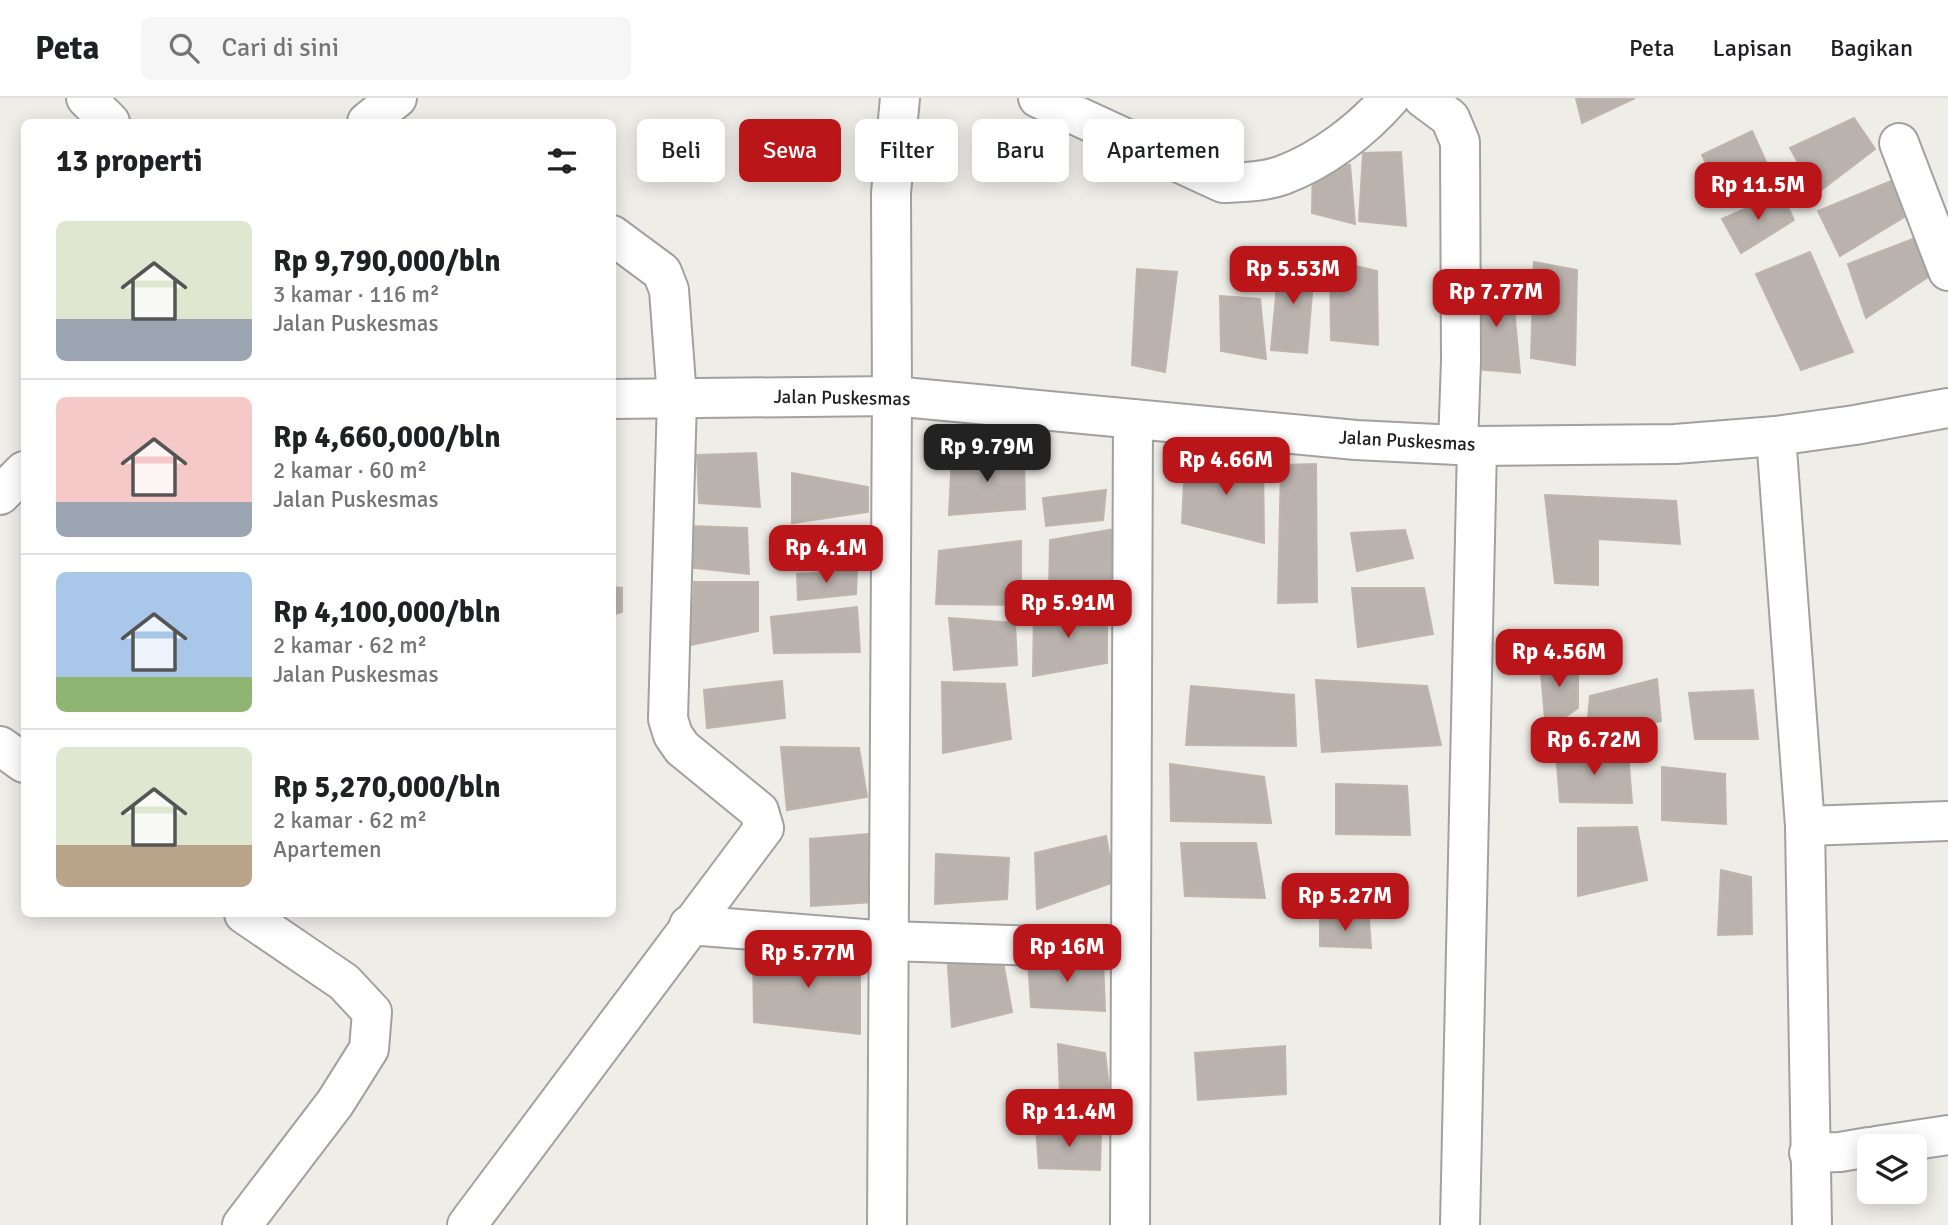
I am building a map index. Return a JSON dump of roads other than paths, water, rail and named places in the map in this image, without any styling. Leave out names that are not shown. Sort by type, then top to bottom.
[{"type":"street","points":[[86,98],[107,119]]},
{"type":"street","points":[[371,119],[397,98]]},
{"type":"street","points":[[887,1225],[891,193],[900,98]]},
{"type":"street","points":[[1038,98],[1223,183],[1250,182],[1281,176],[1313,162],[1374,116],[1390,98]]},
{"type":"street","points":[[1423,98],[1450,118],[1460,142],[1461,361],[1467,445],[1460,1225]]},
{"type":"street","points":[[1899,143],[1948,271]]},
{"type":"street","points":[[467,1225],[764,828],[759,811],[682,748],[673,735],[668,719],[677,398],[669,290],[662,272],[616,238]]},
{"type":"street","name":"Jalan Puskesmas","points":[[616,399],[892,396],[1356,440],[1467,445],[1675,444],[1776,436],[1948,408]]},
{"type":"street","points":[[1130,1225],[1133,419]]},
{"type":"street","points":[[1776,436],[1805,827],[1812,1225]]},
{"type":"street","points":[[0,495],[21,474]]},
{"type":"street","points":[[0,746],[21,761]]},
{"type":"street","points":[[1805,827],[1948,821]]},
{"type":"street","points":[[242,1225],[335,1102],[369,1049],[372,1012],[344,982],[248,917]]},
{"type":"street","points":[[689,925],[889,941],[1131,949]]},
{"type":"street","points":[[1927,1138],[1948,1135]]},
{"type":"street","points":[[1809,1153],[1857,1149]]}]
